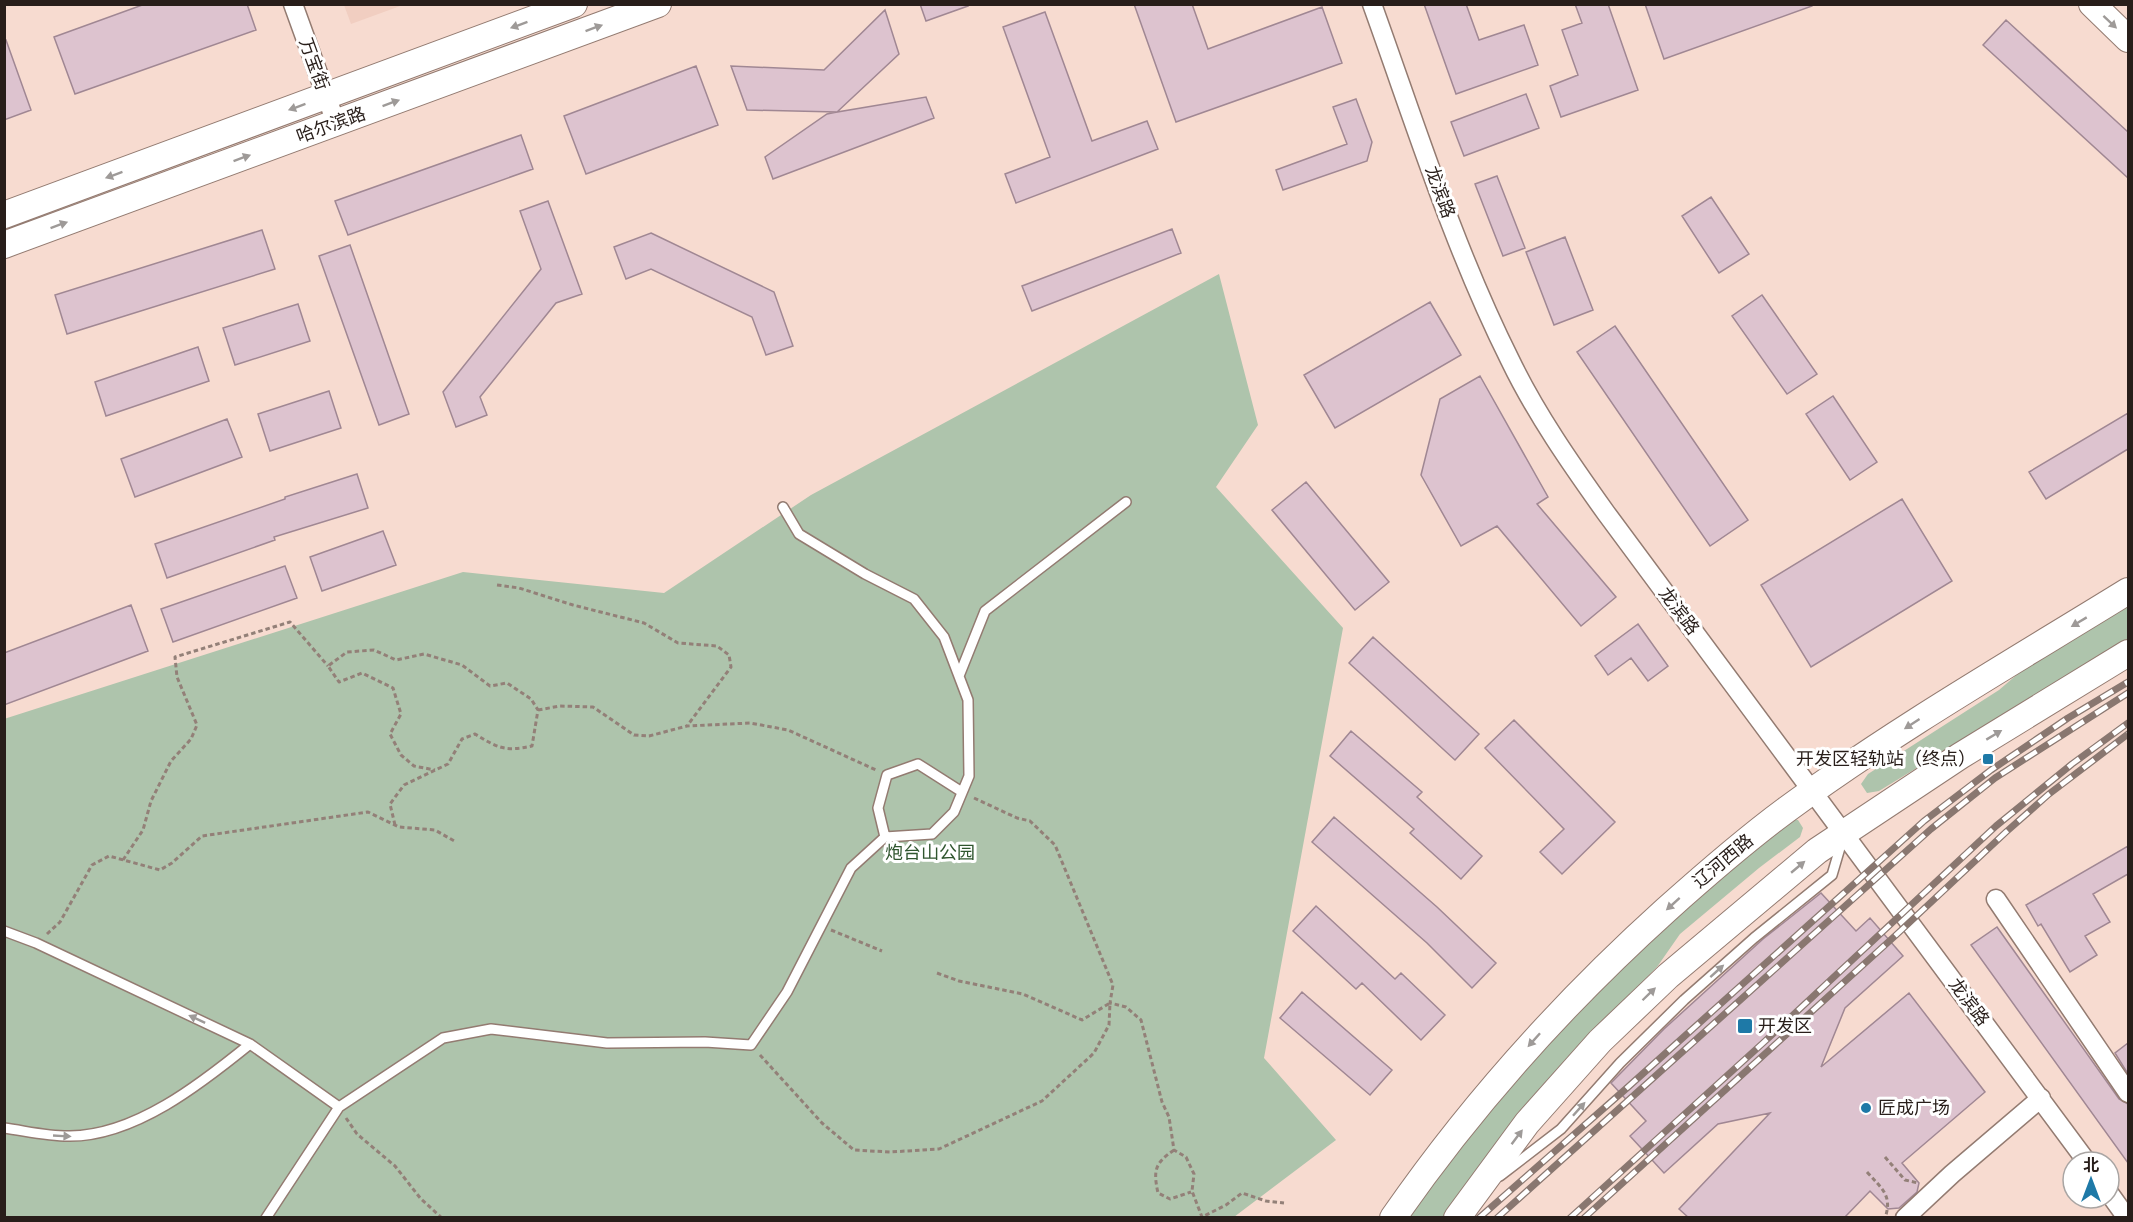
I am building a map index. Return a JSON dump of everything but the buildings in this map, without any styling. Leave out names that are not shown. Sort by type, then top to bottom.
[{"type":"main road","name":"哈尔滨路","points":[[4,215],[574,4]]},
{"type":"main road","name":"哈尔滨路","points":[[4,245],[658,4]]},
{"type":"main road","points":[[2091,4],[2128,39]]},
{"type":"main road","name":"辽河西路","points":[[1393,1218],[1431,1162],[1490,1089],[1566,1005],[1716,866],[1813,791],[1932,711],[2128,591]]},
{"type":"main road","points":[[1463,1209],[1527,1123],[1600,1041],[1668,976],[1817,851],[1960,756],[2128,653]]},
{"type":"street","name":"万宝街","points":[[292,4],[336,123]]},
{"type":"street","name":"龙滨路","points":[[1372,4],[1466,265],[1510,361],[1558,445],[2078,1150]]},
{"type":"street","points":[[1996,899],[2128,1093]]},
{"type":"street","points":[[1905,1218],[1952,1174],[2041,1098]]},
{"type":"lane","points":[[959,676],[986,611],[1126,502]]},
{"type":"lane","points":[[267,1218],[339,1107],[443,1038],[491,1029],[607,1043],[705,1042],[751,1045],[787,992],[851,868],[885,837],[932,834],[954,812],[969,776],[968,700],[944,637],[914,599],[865,574],[799,534],[783,507]]},
{"type":"lane","points":[[885,837],[878,808],[887,775],[918,764],[962,792]]},
{"type":"lane","points":[[4,931],[36,943],[250,1044],[339,1107]]},
{"type":"lane","points":[[4,1128],[45,1135],[71,1136],[101,1132],[133,1121],[176,1099],[200,1084],[250,1044]]},
{"type":"path","points":[[497,585],[519,588],[573,605],[644,623],[678,643],[717,646],[729,655],[731,667],[687,726]]},
{"type":"path","points":[[123,860],[143,830],[151,801],[171,761],[191,740],[197,725],[177,676],[174,657],[290,622],[339,682],[362,674],[393,688],[401,714],[390,734],[401,755],[414,766],[435,770]]},
{"type":"path","points":[[328,666],[347,652],[374,650],[396,660],[424,654],[462,665],[490,686],[507,683],[531,699],[538,710],[532,746],[513,751],[494,746],[475,734],[462,740],[448,764],[404,785],[390,804],[395,825]]},
{"type":"path","points":[[538,710],[560,706],[593,707],[634,735],[649,736],[687,726],[750,723],[788,730],[887,775]]},
{"type":"path","points":[[751,1045],[822,1123],[854,1150],[890,1152],[939,1149],[1042,1101],[1094,1053],[1109,1025],[1113,985],[1055,845],[1030,821],[1017,818],[962,792]]},
{"type":"path","points":[[36,943],[60,922],[92,864],[109,856],[160,870],[172,863],[202,836],[368,812],[395,825],[435,830],[456,842]]},
{"type":"path","points":[[821,926],[882,951]]},
{"type":"path","points":[[937,973],[959,981],[1023,994],[1082,1020],[1110,1004],[1126,1006],[1141,1020],[1162,1102],[1169,1117],[1174,1150]]},
{"type":"path","points":[[339,1107],[357,1134],[395,1166],[421,1199],[442,1218]]},
{"type":"path","points":[[1174,1150],[1186,1157],[1194,1174],[1192,1191],[1202,1217],[1226,1205],[1242,1193],[1266,1201],[1284,1203]]},
{"type":"path","points":[[1174,1150],[1161,1159],[1157,1167],[1154,1176],[1158,1193],[1170,1199],[1192,1191]]},
{"type":"path","points":[[1886,1157],[1905,1180],[1919,1183]]},
{"type":"path","points":[[1867,1172],[1887,1195],[1888,1209],[1885,1218]]},
{"type":"shaded area","points":[[344,4],[403,5],[351,24]]},
{"type":"green space","name":"炮台山公园","points":[[1219,274],[1258,425],[1216,487],[1343,628],[1264,1058],[1336,1140],[1234,1217],[5,1217],[4,719],[463,572],[664,593],[811,495]]},
{"type":"green space","points":[[2128,603],[2128,639],[1879,791],[1867,793],[1861,784],[1868,774],[1999,690],[2034,660]]},
{"type":"green space","points":[[1790,819],[1798,820],[1803,828],[1800,837],[1680,934],[1657,967],[1545,1083],[1444,1217],[1406,1218],[1494,1101],[1614,971]]},
{"type":"railway","points":[[1479,1218],[1924,821],[1991,770],[2068,718],[2128,682]]},
{"type":"railway","points":[[1497,1218],[1931,829],[1995,778],[2128,693]]},
{"type":"railway","points":[[1570,1218],[1763,1043],[1996,826],[2072,764],[2128,723]]},
{"type":"railway","points":[[1584,1218],[2006,832],[2049,794],[2128,734]]},
{"type":"place","name":"开发区轻轨站（终点）","points":[[1988,759]]},
{"type":"place","name":"开发区","points":[[1745,1026]]},
{"type":"place","name":"匠成广场","points":[[1866,1108]]}]
